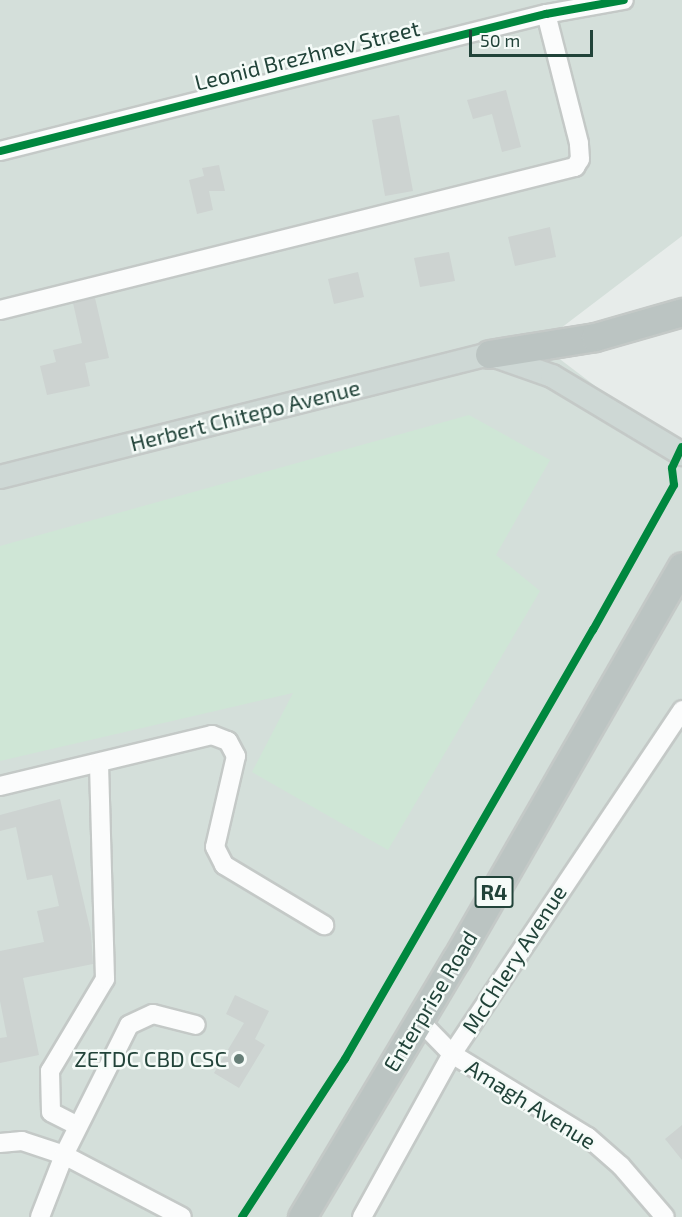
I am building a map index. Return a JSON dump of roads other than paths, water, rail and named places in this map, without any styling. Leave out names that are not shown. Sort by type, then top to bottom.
[{"type":"highway","points":[[489,354],[595,337],[682,312]]},
{"type":"highway","name":"Enterprise Road","points":[[302,1217],[420,1021],[682,566]]},
{"type":"main road","points":[[489,354],[552,376],[682,454]]},
{"type":"main road","name":"Herbert Chitepo Avenue","points":[[0,477],[489,354]]},
{"type":"street","name":"Leonid Brezhnev Street","points":[[0,152],[546,14],[624,0]]},
{"type":"street","points":[[0,310],[575,167],[580,159],[579,143],[546,14]]},
{"type":"street","name":"McChlery Avenue","points":[[362,1217],[452,1054],[577,862],[682,710]]},
{"type":"street","points":[[0,786],[99,765],[212,735],[228,741],[236,756],[215,847],[224,865],[324,925]]},
{"type":"street","points":[[78,1126],[51,1112],[50,1071],[105,979],[99,765]]},
{"type":"street","points":[[40,1217],[64,1155],[129,1024],[153,1014],[196,1025]]},
{"type":"street","name":"Amagh Avenue","points":[[420,1021],[452,1054],[588,1137],[621,1166],[665,1217]]},
{"type":"street","points":[[0,1143],[22,1141],[64,1155],[182,1217]]},
{"type":"place","name":"ZETDC CBD CSC","points":[[239,1059]]}]
